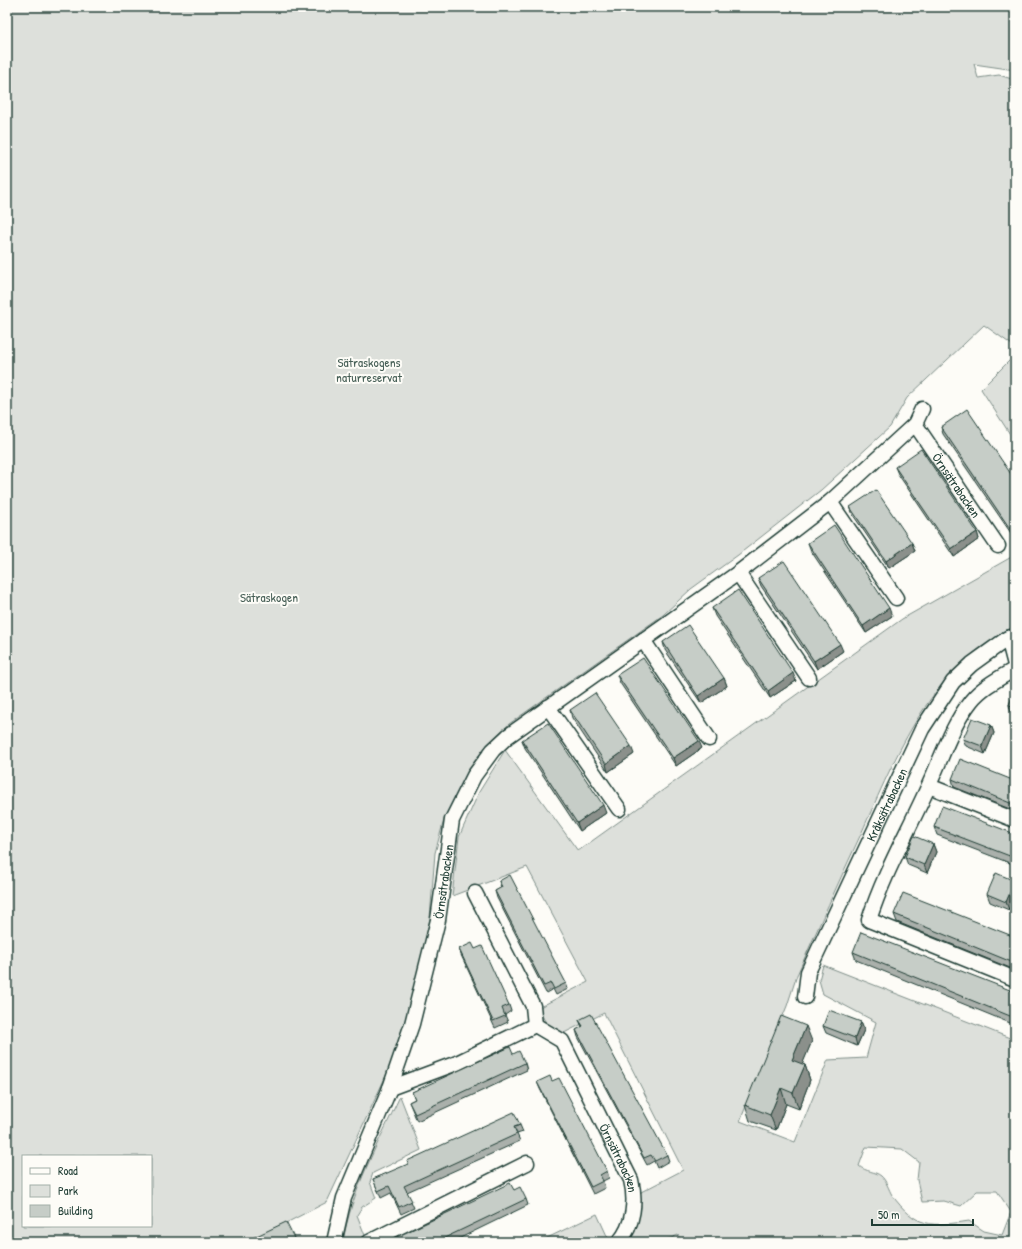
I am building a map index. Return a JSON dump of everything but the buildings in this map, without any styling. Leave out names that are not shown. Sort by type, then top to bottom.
[{"type":"street","name":"Örnsätrabacken","points":[[334,1242],[344,1198],[390,1088],[412,1024],[429,961],[438,920],[452,820],[474,776],[493,750],[508,736],[738,573],[830,502],[915,424],[922,409]]},
{"type":"street","name":"Örnsätrabacken","points":[[915,424],[998,546]]},
{"type":"street","points":[[830,502],[896,598]]},
{"type":"street","points":[[738,573],[809,678]]},
{"type":"street","name":"Kråksätrabacken","points":[[805,997],[808,972],[922,729],[953,682],[972,664],[1012,637],[1015,665]]},
{"type":"street","points":[[643,640],[709,739]]},
{"type":"street","points":[[1015,669],[984,689],[972,700],[957,724],[929,786],[887,871],[876,896],[869,920],[1015,979]]},
{"type":"street","points":[[548,707],[619,809]]},
{"type":"street","points":[[929,786],[1015,820]]},
{"type":"street","points":[[390,1088],[457,1063],[535,1025],[532,1006],[475,893]]},
{"type":"street","name":"Örnsätrabacken","points":[[535,1025],[562,1041],[631,1180],[634,1193],[632,1214],[630,1224],[619,1242]]},
{"type":"street","points":[[369,1242],[527,1163]]},
{"type":"green space","name":"Sätraskogen","points":[[7,7],[1015,7],[1015,70],[974,64],[978,78],[999,75],[1015,80],[1015,347],[984,325],[907,398],[890,427],[821,490],[738,555],[691,589],[663,615],[509,724],[485,747],[468,770],[445,816],[435,853],[430,918],[416,986],[391,1065],[327,1202],[249,1242],[7,1242]]},
{"type":"green space","points":[[1015,355],[1015,442],[981,389]]},
{"type":"green space","points":[[1015,555],[1015,628],[986,644],[960,664],[939,688],[920,715],[903,744],[797,975],[787,1006],[740,1121],[795,1142],[828,1060],[866,1058],[876,1022],[823,994],[819,980],[823,965],[1015,1040],[1015,1242],[682,1242],[678,1235],[662,1242],[626,1242],[635,1225],[641,1192],[683,1170],[604,1013],[562,1034],[546,1023],[538,1008],[588,982],[527,867],[452,896],[459,837],[479,792],[505,750],[578,851],[902,619]],"holes":[[[866,1147],[902,1149],[919,1162],[917,1180],[922,1202],[944,1201],[961,1206],[977,1191],[997,1191],[1011,1212],[1002,1235],[984,1231],[969,1221],[944,1224],[925,1223],[909,1214],[901,1206],[892,1195],[886,1182],[881,1176],[859,1166]]]},
{"type":"green space","points":[[400,1096],[421,1150],[373,1173],[370,1182],[376,1198],[362,1207],[357,1215],[366,1238],[358,1242],[343,1242],[352,1204],[359,1186]]},
{"type":"green space","points":[[597,1214],[608,1238],[600,1242],[547,1242],[545,1239]]},
{"type":"park label","name":"Sätraskogens naturreservat","points":[[369,370]]}]
